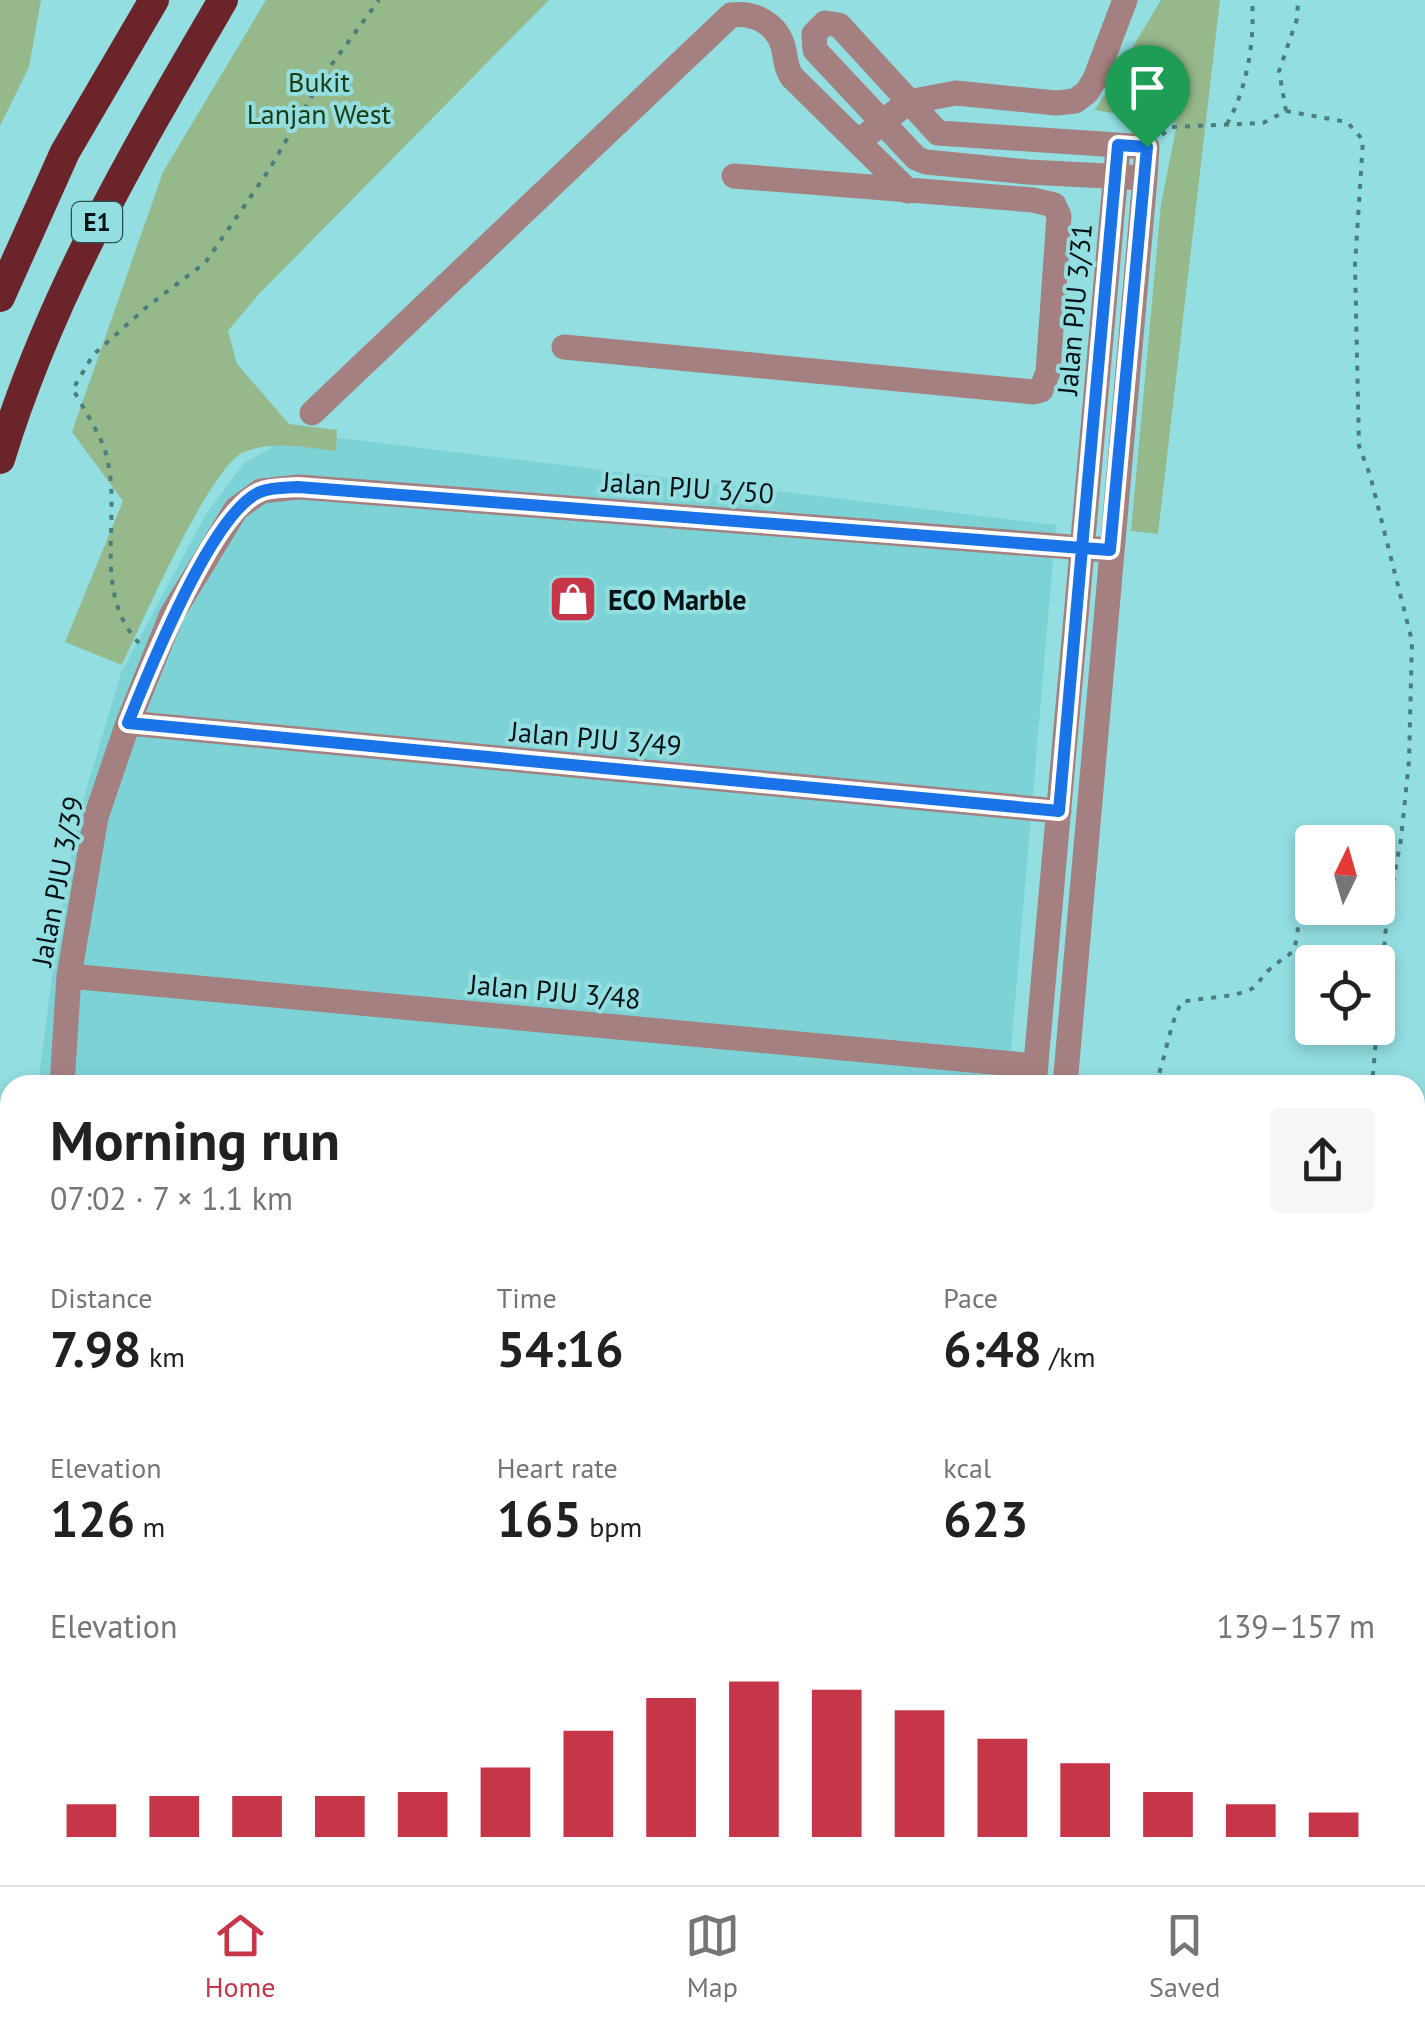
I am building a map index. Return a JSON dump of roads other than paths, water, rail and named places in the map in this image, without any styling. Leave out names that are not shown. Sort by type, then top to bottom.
[{"type":"highway","name":"E1","points":[[0,298],[64,152],[154,0]]},
{"type":"highway","name":"E1","points":[[0,458],[52,317],[112,190],[223,0]]},
{"type":"street","points":[[858,142],[908,102],[956,93],[1056,103],[1075,100],[1087,92],[1094,79],[1125,0]]},
{"type":"street","points":[[312,412],[732,16],[748,14],[772,27],[783,46],[787,71],[908,191]]},
{"type":"street","points":[[1118,145],[938,134],[839,25],[826,23],[818,28],[813,39],[815,50],[916,158],[1028,172],[1145,178]]},
{"type":"street","name":"Jalan PJU 3/31","points":[[1035,1075],[1118,145],[1147,147],[1066,1075]]},
{"type":"street","points":[[564,347],[1042,390],[1048,372],[1060,216],[1054,206],[1032,200],[734,176]]},
{"type":"street","name":"Jalan PJU 3/50","points":[[261,491],[298,487],[1110,550]]},
{"type":"street","name":"Jalan PJU 3/39","points":[[63,1075],[68,976],[96,817],[172,614],[236,509],[261,491]]},
{"type":"street","name":"Jalan PJU 3/49","points":[[128,723],[1059,811]]},
{"type":"street","name":"Jalan PJU 3/48","points":[[68,976],[1025,1075]]},
{"type":"place","name":"ECO Marble","points":[[573,599]]},
{"type":"park label","name":"Bukit Lanjan West","points":[[319,97]]}]
